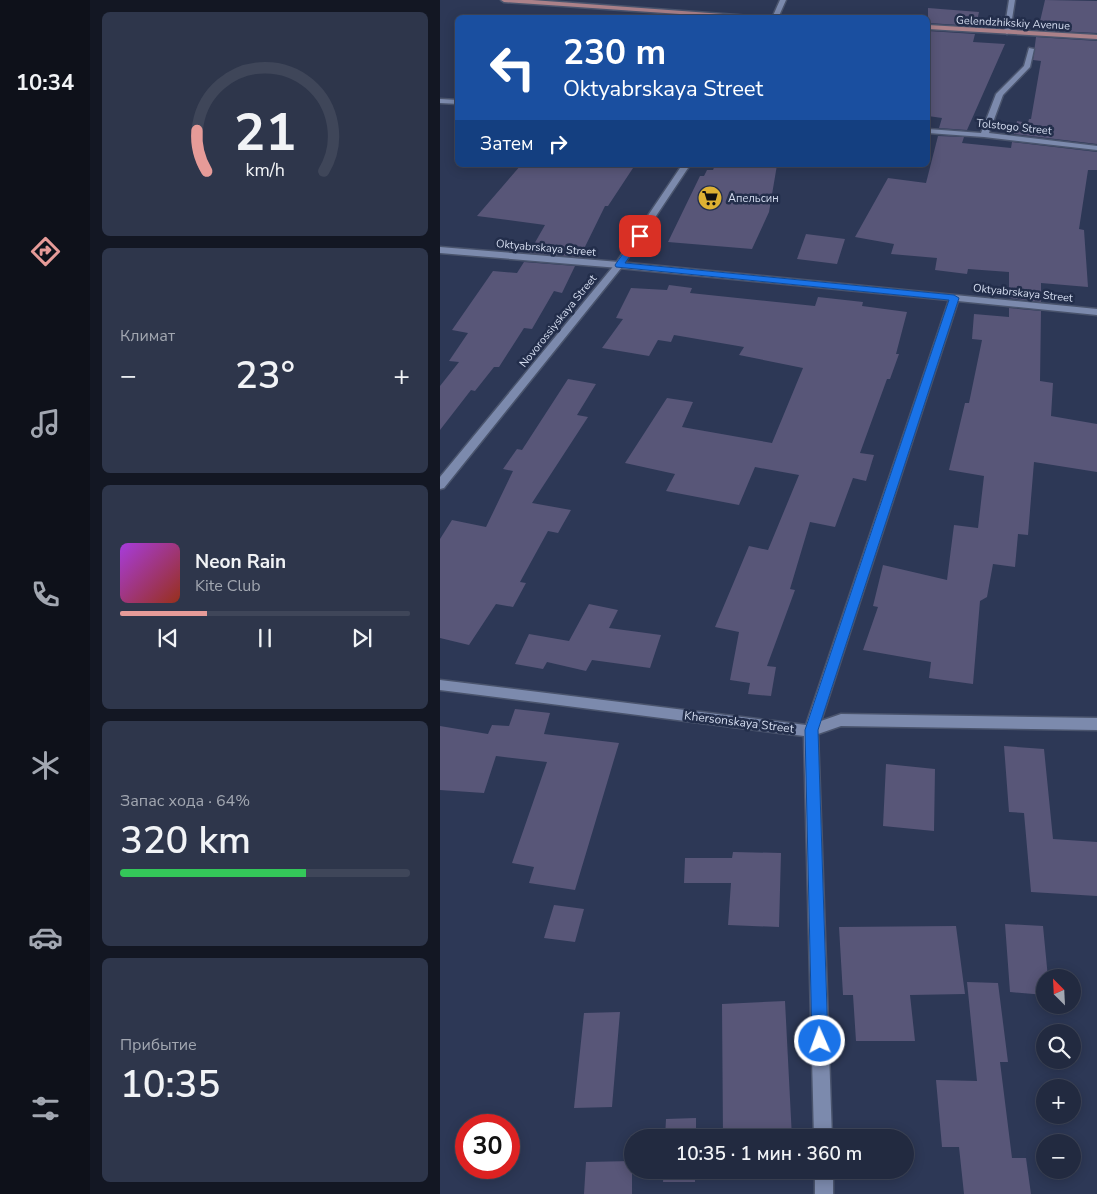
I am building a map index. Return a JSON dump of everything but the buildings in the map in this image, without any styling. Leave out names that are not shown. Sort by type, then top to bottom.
[{"type":"main road","points":[[504,0],[730,15]]},
{"type":"main road","name":"Gelendzhikskiy Avenue","points":[[930,27],[1097,37]]},
{"type":"street","points":[[776,15],[783,0]]},
{"type":"street","points":[[1007,32],[1012,0]]},
{"type":"street","points":[[984,135],[1000,94],[1027,67],[1030,49]]},
{"type":"street","points":[[440,101],[455,102]]},
{"type":"street","name":"Tolstogo Street","points":[[930,131],[984,135],[1097,148]]},
{"type":"street","name":"Novorossiyskaya Street","points":[[440,486],[619,265],[685,167]]},
{"type":"street","name":"Oktyabrskaya Street","points":[[440,250],[619,265],[1097,312]]},
{"type":"street","points":[[823,1129],[811,730],[954,298]]},
{"type":"street","name":"Khersonskaya Street","points":[[440,685],[811,730],[841,720],[1097,724]]},
{"type":"street","points":[[824,1179],[824,1194]]},
{"type":"place","name":"Апельсин","points":[[710,198]]},
{"type":"route","points":[[640,236],[619,265],[954,298],[811,730],[820,1041]]}]
